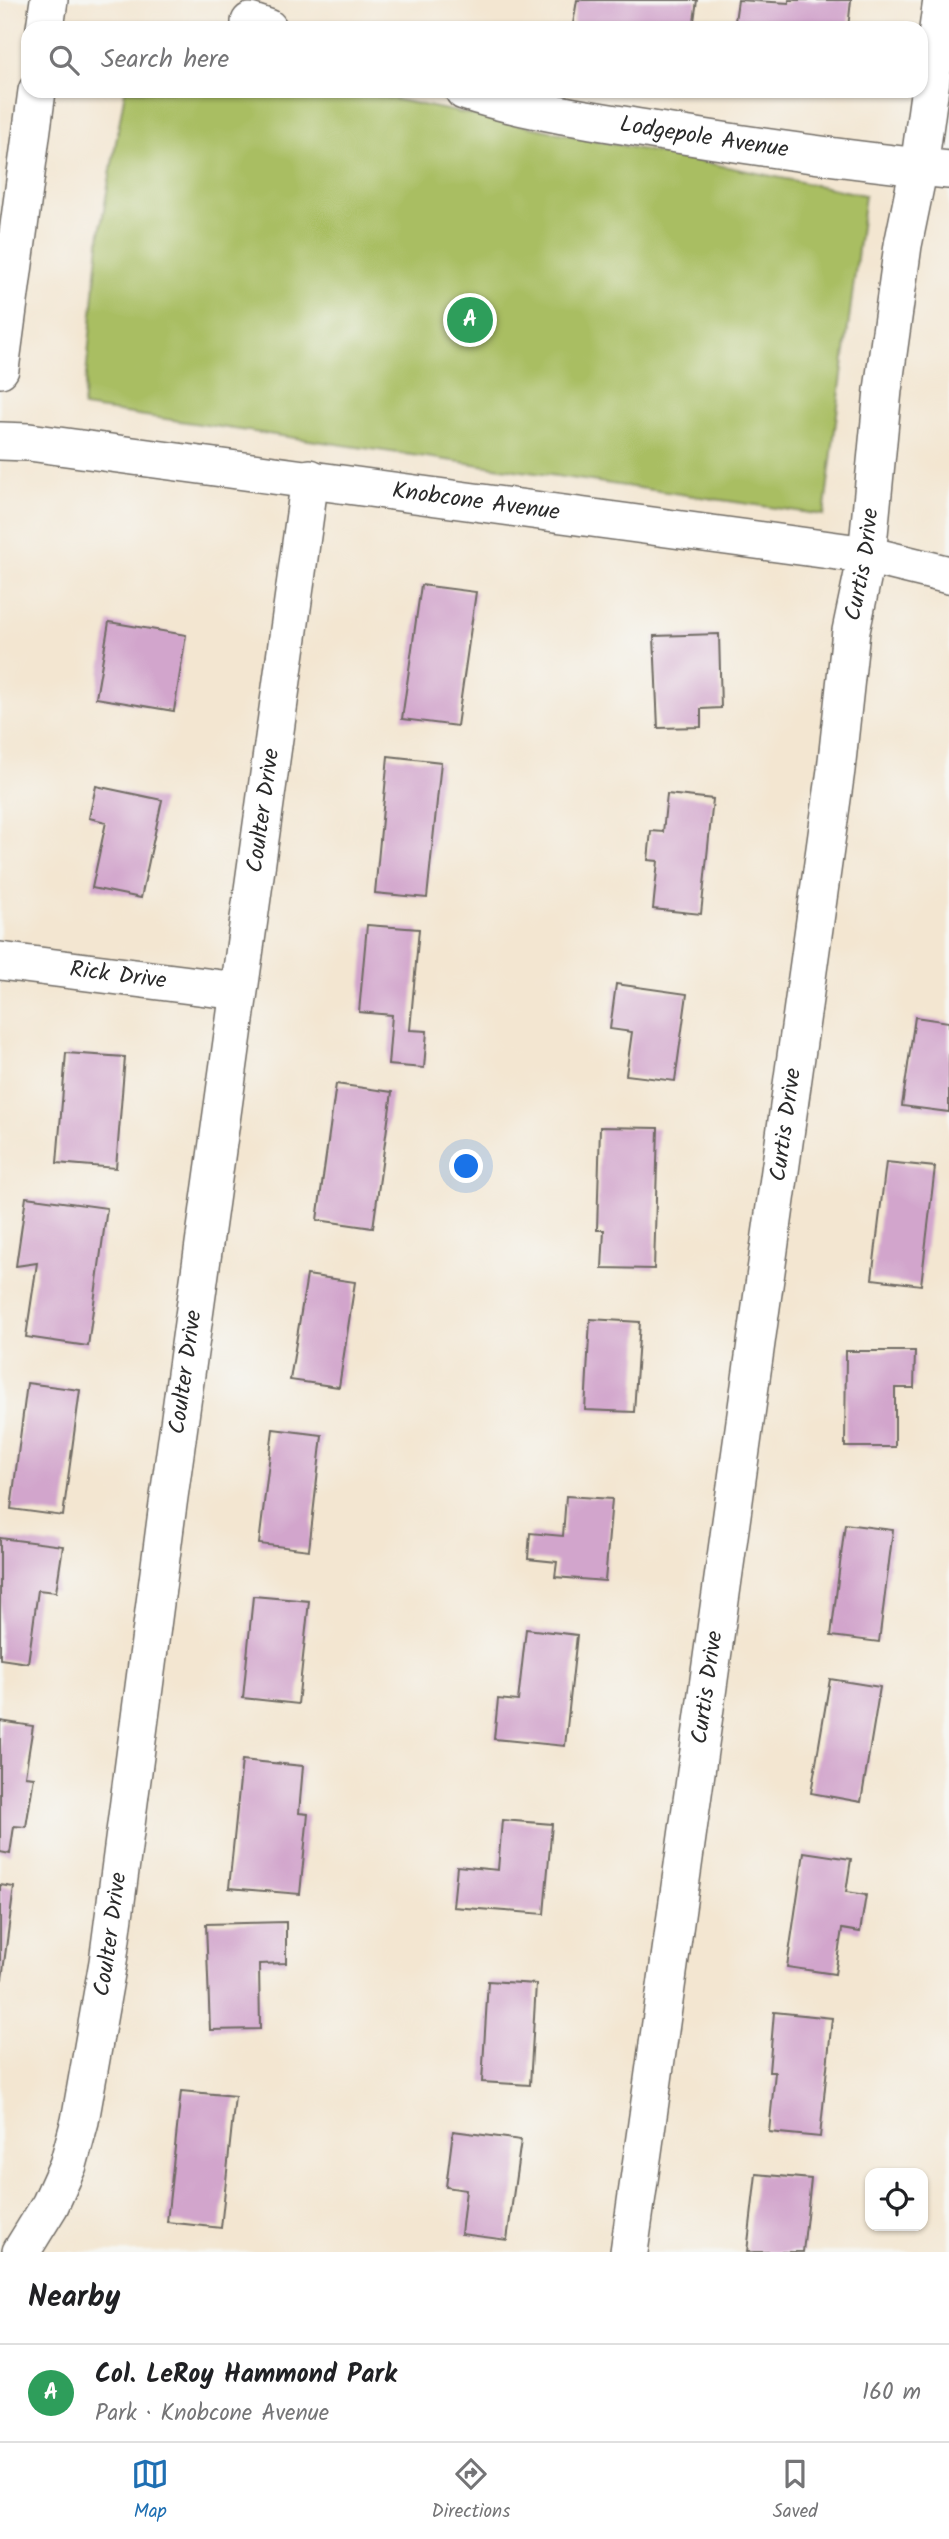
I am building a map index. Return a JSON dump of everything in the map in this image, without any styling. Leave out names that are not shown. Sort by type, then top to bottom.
[{"type":"street","points":[[46,21],[49,0]]},
{"type":"street","name":"Curtis Drive","points":[[629,2252],[836,770],[851,631],[867,555],[902,245],[934,168],[942,0]]},
{"type":"street","points":[[0,369],[36,98]]},
{"type":"street","name":"Lodgepole Avenue","points":[[485,98],[513,107],[825,157],[934,168]]},
{"type":"street","name":"Knobcone Avenue","points":[[0,441],[29,442],[310,478],[867,555],[949,575]]},
{"type":"street","name":"Coulter Drive","points":[[21,2252],[50,2205],[68,2165],[80,2121],[106,1975],[310,478]]},
{"type":"street","name":"Rick Drive","points":[[0,961],[238,991]]},
{"type":"green space","points":[[124,98],[388,98],[865,195],[824,515],[83,407],[100,232]]},
{"type":"building","points":[[577,0],[697,0],[694,21],[574,21]]},
{"type":"building","points":[[738,0],[789,3],[789,0],[851,0],[849,21],[735,21]]},
{"type":"building","points":[[421,585],[476,592],[457,726],[402,719]]},
{"type":"building","points":[[109,622],[186,635],[174,711],[96,698]]},
{"type":"building","points":[[719,634],[721,708],[701,709],[701,727],[658,728],[654,636]]},
{"type":"building","points":[[388,756],[441,762],[427,898],[375,893]]},
{"type":"building","points":[[96,786],[162,800],[141,898],[92,888],[106,822],[89,818]]},
{"type":"building","points":[[667,794],[713,799],[701,914],[653,909],[658,861],[648,860],[651,831],[663,832]]},
{"type":"building","points":[[367,925],[419,929],[410,1030],[427,1031],[424,1068],[388,1065],[392,1015],[359,1012]]},
{"type":"building","points":[[616,984],[687,994],[675,1081],[626,1075],[632,1032],[610,1029]]},
{"type":"building","points":[[915,1017],[949,1022],[949,1112],[902,1106]]},
{"type":"building","points":[[66,1053],[125,1057],[116,1168],[57,1163]]},
{"type":"building","points":[[336,1084],[392,1092],[373,1228],[317,1220]]},
{"type":"building","points":[[600,1127],[658,1128],[654,1269],[602,1268],[604,1230],[597,1230]]},
{"type":"building","points":[[886,1162],[935,1167],[921,1285],[872,1279]]},
{"type":"building","points":[[26,1197],[107,1208],[88,1346],[26,1337],[37,1263],[16,1266]]},
{"type":"building","points":[[307,1275],[355,1282],[339,1387],[290,1380]]},
{"type":"building","points":[[590,1319],[640,1322],[634,1412],[585,1410]]},
{"type":"building","points":[[846,1351],[915,1351],[914,1388],[895,1388],[895,1447],[845,1447]]},
{"type":"building","points":[[27,1383],[80,1390],[63,1516],[11,1509]]},
{"type":"building","points":[[273,1429],[322,1435],[309,1550],[259,1544]]},
{"type":"building","points":[[566,1496],[612,1499],[605,1581],[555,1577],[557,1562],[528,1559],[530,1533],[563,1536]]},
{"type":"building","points":[[845,1524],[893,1530],[879,1642],[831,1636]]},
{"type":"building","points":[[0,1538],[63,1546],[56,1592],[38,1590],[28,1663],[0,1659]]},
{"type":"building","points":[[253,1596],[309,1601],[298,1704],[243,1698]]},
{"type":"building","points":[[526,1629],[577,1635],[565,1746],[494,1739],[498,1699],[518,1701]]},
{"type":"building","points":[[830,1679],[880,1687],[861,1802],[811,1793]]},
{"type":"building","points":[[0,1721],[33,1726],[25,1776],[34,1777],[26,1827],[14,1826],[10,1854],[0,1852]]},
{"type":"building","points":[[242,1760],[303,1766],[299,1813],[308,1814],[300,1894],[229,1888]]},
{"type":"building","points":[[502,1820],[552,1824],[544,1914],[453,1907],[457,1866],[498,1870]]},
{"type":"building","points":[[804,1852],[851,1859],[846,1892],[866,1895],[860,1932],[842,1929],[835,1974],[787,1967]]},
{"type":"building","points":[[0,1885],[14,1887],[2,1979],[0,1979]]},
{"type":"building","points":[[286,1922],[286,1963],[259,1964],[260,2029],[210,2030],[206,1924]]},
{"type":"building","points":[[488,1981],[536,1984],[530,2085],[482,2082]]},
{"type":"building","points":[[774,2012],[832,2018],[820,2137],[769,2132],[775,2072],[769,2072]]},
{"type":"building","points":[[181,2091],[235,2096],[221,2228],[167,2222]]},
{"type":"building","points":[[453,2131],[521,2140],[507,2240],[461,2234],[466,2190],[446,2187]]},
{"type":"building","points":[[756,2174],[811,2179],[803,2252],[747,2252]]},
{"type":"place","name":"Col. LeRoy Hammond Park","points":[[470,320]]}]
